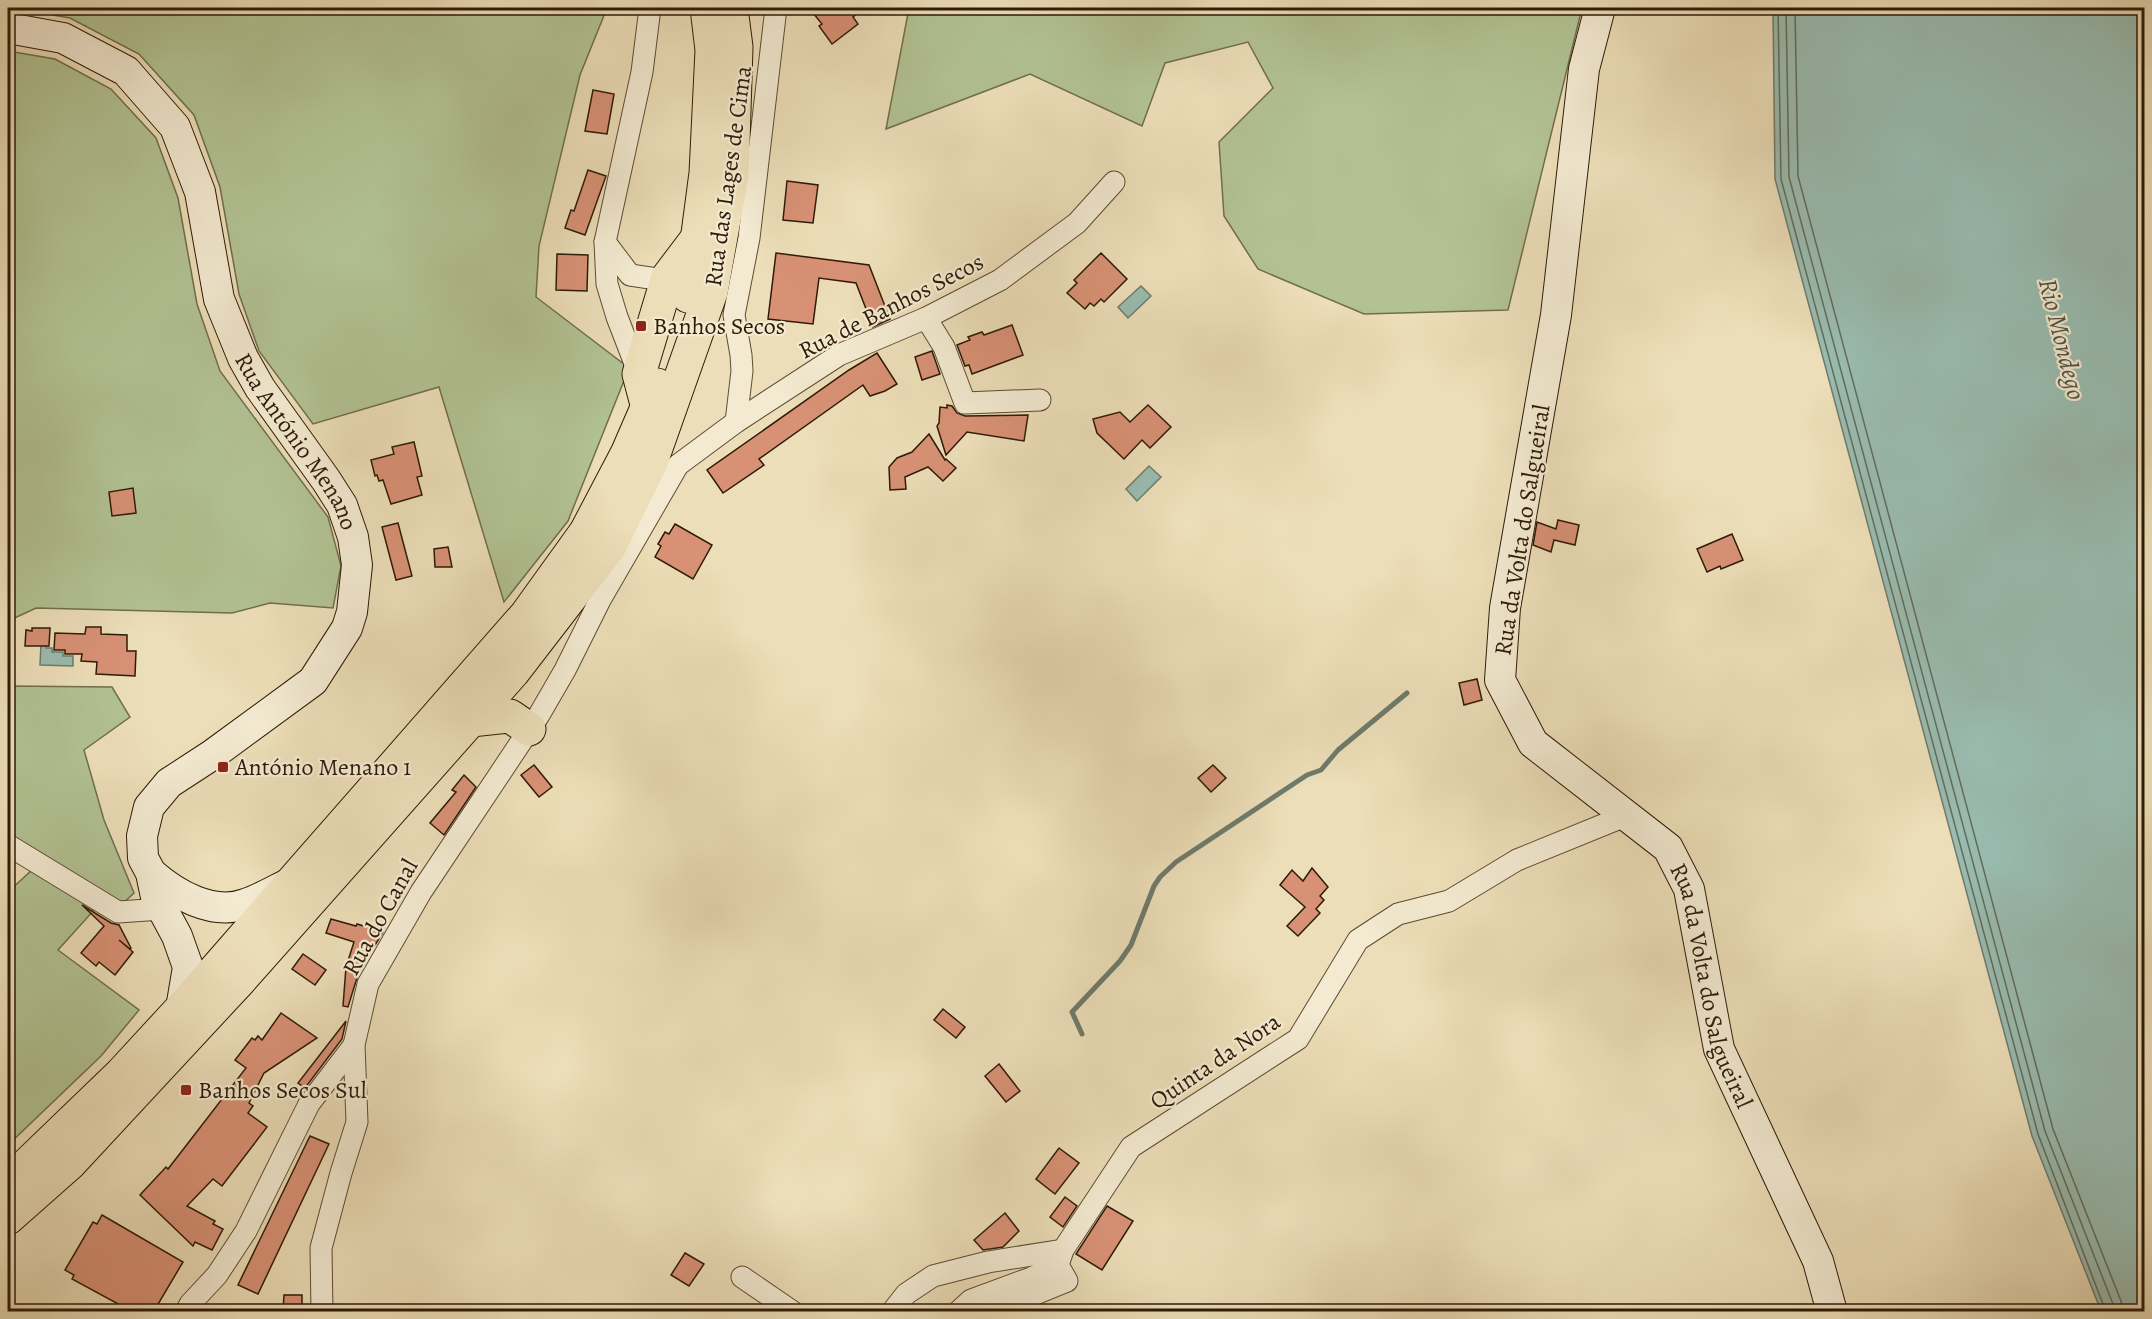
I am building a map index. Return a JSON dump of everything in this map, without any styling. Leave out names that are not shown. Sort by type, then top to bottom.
[{"type":"highway","points":[[8,1183],[122,1073],[296,880],[527,614],[586,532],[648,408],[691,287],[706,162],[711,50],[707,8]]},
{"type":"highway","points":[[8,1218],[69,1164],[240,980],[513,672],[610,546],[651,462],[711,292],[732,175],[736,47],[731,8]]},
{"type":"highway","points":[[648,408],[639,374],[668,277],[696,240]]},
{"type":"highway","points":[[513,672],[521,704],[534,722]]},
{"type":"highway","points":[[471,720],[510,716],[534,722]]},
{"type":"main road","name":"Rua da Volta do Salgueiral","points":[[1600,8],[1584,69],[1557,315],[1504,609],[1500,680],[1533,743],[1668,848],[1689,889],[1719,1048],[1818,1261],[1832,1311]]},
{"type":"main road","name":"Rua António Menano","points":[[8,28],[63,38],[126,71],[175,127],[200,192],[219,299],[243,358],[260,388],[342,506],[353,537],[357,565],[352,612],[347,628],[313,681],[169,783],[149,807],[142,836],[143,858],[151,873],[156,897],[177,936],[188,967],[181,1009]]},
{"type":"main road","points":[[151,873],[167,888],[197,903],[228,907],[244,905],[296,880]]},
{"type":"street","points":[[639,374],[607,284],[605,242],[642,72],[650,8]]},
{"type":"street","name":"Rua das Lages de Cima","points":[[736,422],[742,371],[734,315],[749,238],[776,8]]},
{"type":"street","name":"Rua de Banhos Secos","points":[[534,722],[565,670],[600,600],[678,465],[736,422],[839,355],[926,318],[1000,280],[1026,263],[1077,223],[1114,182]]},
{"type":"street","points":[[605,242],[630,275],[657,279],[668,277]]},
{"type":"street","points":[[926,318],[944,347],[965,403],[1040,400]]},
{"type":"street","name":"Rua do Canal","points":[[322,1311],[321,1248],[357,1122],[354,1045],[368,984],[421,892],[534,722]]},
{"type":"street","name":"Quinta da Nora","points":[[991,1311],[1066,1281],[1060,1257],[1131,1147],[1298,1039],[1358,940],[1398,914],[1449,901],[1517,860],[1625,816]]},
{"type":"street","points":[[8,845],[118,912],[162,909]]},
{"type":"street","points":[[186,1311],[217,1275],[246,1231],[309,1104],[354,1045]]},
{"type":"street","points":[[892,1311],[906,1294],[933,1276],[988,1262],[1060,1257]]},
{"type":"street","points":[[958,1311],[971,1300],[1031,1278],[1060,1257]]},
{"type":"street","points":[[742,1277],[793,1311]]},
{"type":"green space","points":[[12,8],[607,8],[580,75],[539,246],[536,297],[629,368],[568,521],[504,602],[439,387],[313,424],[259,351],[239,294],[220,187],[194,115],[139,54],[70,18]]},
{"type":"green space","points":[[909,8],[1582,8],[1508,310],[1364,314],[1258,269],[1224,216],[1219,142],[1273,88],[1248,42],[1165,63],[1142,126],[1030,74],[886,129]]},
{"type":"green space","points":[[8,51],[55,59],[111,89],[156,138],[178,198],[197,304],[220,371],[328,517],[341,566],[333,608],[270,603],[232,613],[36,608],[8,621]]},
{"type":"green space","points":[[8,686],[112,687],[130,717],[84,750],[104,820],[134,893],[120,906],[8,835]]},
{"type":"green space","points":[[32,870],[95,909],[58,950],[139,1010],[101,1056],[8,1145],[8,892]]},
{"type":"water","name":"Rio Mondego","points":[[1773,8],[2144,8],[2144,1311],[2101,1311],[2032,1136],[1775,179]]},
{"type":"water","points":[[1141,286],[1151,296],[1128,318],[1118,307]]},
{"type":"water","points":[[1149,466],[1161,477],[1137,501],[1126,489]]},
{"type":"water","points":[[41,644],[46,644],[46,648],[52,648],[52,652],[63,652],[63,656],[73,656],[73,666],[40,665]]},
{"type":"building","points":[[809,8],[864,8],[853,17],[858,24],[832,44],[819,26],[822,24]]},
{"type":"building","points":[[593,90],[614,94],[607,134],[585,131]]},
{"type":"building","points":[[588,170],[606,176],[585,235],[565,228],[571,210],[574,211]]},
{"type":"building","points":[[787,181],[818,185],[813,223],[783,220]]},
{"type":"building","points":[[776,253],[869,265],[890,319],[873,327],[856,283],[819,278],[813,324],[768,319]]},
{"type":"building","points":[[1101,253],[1127,279],[1104,302],[1101,299],[1094,306],[1090,303],[1085,309],[1067,293],[1077,283],[1074,280]]},
{"type":"building","points":[[557,254],[588,255],[587,291],[556,290]]},
{"type":"building","points":[[1012,325],[1023,355],[972,374],[969,365],[965,366],[957,345],[970,340],[968,337],[982,332],[984,335]]},
{"type":"building","points":[[932,351],[940,374],[922,380],[915,357]]},
{"type":"building","points":[[877,353],[897,384],[870,396],[863,385],[759,459],[764,465],[723,493],[707,470],[849,370]]},
{"type":"building","points":[[947,405],[965,416],[1028,415],[1024,441],[967,432],[946,455],[937,426],[940,407],[947,408]]},
{"type":"building","points":[[1148,405],[1171,427],[1150,448],[1142,440],[1124,459],[1097,433],[1093,419],[1120,412],[1130,422]]},
{"type":"building","points":[[929,434],[945,460],[956,468],[943,481],[928,467],[905,477],[906,489],[890,490],[889,467],[897,458],[912,452]]},
{"type":"building","points":[[414,442],[422,476],[417,477],[422,495],[391,504],[383,480],[379,481],[377,475],[375,476],[371,460],[394,454],[392,447]]},
{"type":"building","points":[[133,488],[136,513],[112,516],[109,492]]},
{"type":"building","points":[[1558,520],[1579,525],[1575,545],[1554,540],[1551,552],[1533,545],[1537,522],[1556,529]]},
{"type":"building","points":[[398,523],[412,576],[396,580],[382,527]]},
{"type":"building","points":[[675,524],[712,545],[693,579],[655,557],[661,546],[658,544],[665,532],[669,534]]},
{"type":"building","points":[[1732,534],[1743,560],[1707,572],[1697,549]]},
{"type":"building","points":[[448,547],[452,567],[435,567],[434,549]]},
{"type":"building","points":[[86,627],[101,627],[101,634],[127,635],[127,651],[136,651],[135,676],[96,674],[97,662],[81,661],[82,654],[65,654],[65,650],[54,650],[55,633],[85,634]]},
{"type":"building","points":[[32,628],[50,628],[49,646],[25,646],[26,630],[32,631]]},
{"type":"building","points":[[1477,679],[1482,700],[1464,705],[1459,683]]},
{"type":"building","points":[[534,765],[552,787],[539,797],[521,775]]},
{"type":"building","points":[[1213,765],[1226,778],[1211,792],[1198,778]]},
{"type":"building","points":[[464,775],[476,787],[444,835],[430,823],[456,792],[452,790]]},
{"type":"building","points":[[1312,868],[1328,887],[1320,896],[1324,900],[1316,909],[1320,913],[1298,936],[1287,926],[1305,907],[1280,885],[1292,870],[1303,881]]},
{"type":"building","points":[[82,905],[111,923],[119,925],[131,948],[119,940],[133,952],[115,975],[99,962],[96,966],[81,953],[104,926]]},
{"type":"building","points":[[331,919],[383,932],[374,947],[369,946],[348,1007],[343,1006],[346,967],[354,942],[326,933]]},
{"type":"building","points":[[303,954],[326,970],[315,985],[292,969]]},
{"type":"building","points":[[943,1009],[965,1027],[956,1038],[934,1020]]},
{"type":"building","points":[[281,1013],[317,1038],[264,1073],[249,1103],[253,1106],[248,1113],[267,1127],[222,1186],[213,1179],[187,1206],[215,1221],[213,1224],[223,1229],[212,1250],[195,1242],[193,1246],[140,1195],[166,1167],[168,1169],[246,1068],[235,1060],[252,1038],[255,1040],[258,1036],[262,1040]]},
{"type":"building","points":[[346,1021],[342,1039],[305,1088],[298,1083]]},
{"type":"building","points":[[999,1064],[1020,1091],[1006,1102],[985,1076]]},
{"type":"building","points":[[310,1136],[329,1144],[258,1294],[238,1285]]},
{"type":"building","points":[[1059,1148],[1079,1163],[1055,1194],[1036,1179]]},
{"type":"building","points":[[1065,1197],[1077,1206],[1063,1227],[1050,1217]]},
{"type":"building","points":[[1107,1206],[1133,1221],[1102,1270],[1076,1254]]},
{"type":"building","points":[[1005,1213],[1019,1231],[1003,1247],[983,1250],[974,1240]]},
{"type":"building","points":[[102,1215],[183,1262],[154,1311],[131,1311],[72,1279],[74,1275],[65,1270],[93,1222],[97,1224]]},
{"type":"building","points":[[685,1253],[704,1264],[689,1286],[671,1275]]},
{"type":"building","points":[[284,1295],[302,1295],[302,1311],[283,1311]]},
{"type":"waterway","points":[[1082,1034],[1072,1012],[1120,961],[1131,945],[1154,886],[1160,877],[1176,862],[1307,775],[1321,770],[1338,750],[1407,693]]},
{"type":"place","name":"Banhos Secos","points":[[641,326]]},
{"type":"place","name":"António Menano 1","points":[[223,767]]},
{"type":"place","name":"Banhos Secos Sul","points":[[186,1090]]}]
